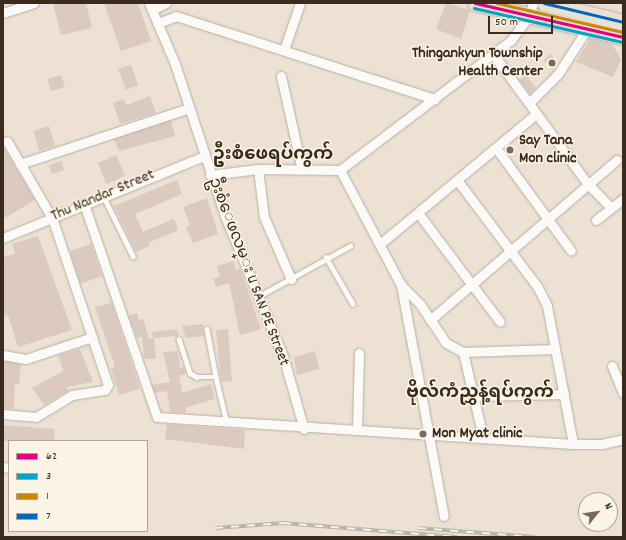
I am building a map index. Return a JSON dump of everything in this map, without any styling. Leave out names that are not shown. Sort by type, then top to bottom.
[{"type":"main road","points":[[475,3],[531,10],[587,29],[623,37]]},
{"type":"main road","points":[[544,3],[623,22]]},
{"type":"street","points":[[3,13],[33,3]]},
{"type":"street","points":[[151,7],[166,3]]},
{"type":"street","points":[[284,50],[300,3]]},
{"type":"street","name":"ဦးစံေဖလမ္း U SAN PE Street","points":[[151,7],[189,108],[210,175],[283,356],[304,429]]},
{"type":"street","points":[[210,175],[258,169],[340,170],[510,40],[531,10]]},
{"type":"street","points":[[158,23],[176,16],[434,99]]},
{"type":"street","points":[[529,103],[558,74],[587,29]]},
{"type":"street","points":[[493,54],[587,184],[610,207]]},
{"type":"street","points":[[281,76],[302,170]]},
{"type":"street","points":[[20,164],[189,108]]},
{"type":"street","points":[[380,244],[536,114]]},
{"type":"street","points":[[3,414],[36,417],[72,395],[105,390],[108,385],[52,218],[7,141]]},
{"type":"street","points":[[496,148],[571,251]]},
{"type":"street","name":"Thu Nandar Street","points":[[3,238],[204,156]]},
{"type":"street","points":[[430,320],[512,253],[546,218],[617,160]]},
{"type":"street","points":[[258,169],[264,218],[291,279]]},
{"type":"street","points":[[340,170],[401,285],[430,320],[446,343],[463,352],[555,349]]},
{"type":"street","points":[[457,180],[512,253],[547,306],[573,444]]},
{"type":"street","points":[[596,220],[610,207],[623,199]]},
{"type":"street","points":[[84,204],[153,415],[228,425],[427,433],[573,444],[602,444],[623,439]]},
{"type":"street","points":[[418,213],[500,322]]},
{"type":"street","points":[[401,285],[427,433],[444,516]]},
{"type":"street","points":[[3,355],[26,358],[92,337]]},
{"type":"street","points":[[463,352],[483,437]]},
{"type":"street","points":[[357,430],[359,353]]},
{"type":"street","points":[[612,366],[623,392]]},
{"type":"street","points":[[474,396],[564,394]]},
{"type":"lane","points":[[104,196],[133,256]]},
{"type":"lane","points":[[259,296],[350,246]]},
{"type":"lane","points":[[326,258],[353,304]]},
{"type":"lane","points":[[208,329],[216,377],[228,425]]},
{"type":"lane","points":[[179,339],[190,373],[197,377],[216,377]]},
{"type":"building","points":[[53,3],[86,3],[92,28],[61,35]]},
{"type":"building","points":[[104,3],[138,3],[151,41],[121,51]]},
{"type":"building","points":[[446,3],[470,10],[461,39],[436,29]]},
{"type":"building","points":[[590,39],[612,44],[621,59],[613,77],[576,62]]},
{"type":"building","name":"Thingankyun Township Health Center","points":[[551,54],[558,63],[552,71],[544,60]]},
{"type":"building","points":[[131,65],[138,85],[126,90],[118,69]]},
{"type":"building","points":[[61,75],[65,87],[51,91],[47,79]]},
{"type":"building","points":[[526,75],[536,88],[530,94],[519,80]]},
{"type":"building","points":[[150,96],[156,113],[120,124],[113,103],[124,99],[126,105]]},
{"type":"building","points":[[171,120],[175,136],[119,151],[114,139]]},
{"type":"building","points":[[49,126],[55,146],[39,151],[34,131]]},
{"type":"building","points":[[3,146],[35,200],[3,219]]},
{"type":"building","points":[[116,155],[125,176],[106,184],[98,163]]},
{"type":"building","points":[[62,161],[64,170],[51,174],[49,165]]},
{"type":"building","points":[[177,180],[182,194],[135,214],[143,232],[174,219],[178,230],[148,243],[150,246],[136,252],[114,206]]},
{"type":"building","points":[[207,198],[218,234],[193,243],[186,227],[190,225],[183,207]]},
{"type":"building","points":[[38,236],[72,330],[18,347],[8,315],[3,316],[3,257],[15,254],[12,244]]},
{"type":"building","points":[[91,244],[102,276],[80,284],[70,251]]},
{"type":"building","points":[[233,261],[236,270],[240,268],[261,329],[240,335],[229,283],[216,287],[213,279],[220,277],[217,266]]},
{"type":"building","points":[[112,303],[140,389],[119,395],[111,368],[115,367],[95,307]]},
{"type":"building","points":[[137,313],[139,320],[143,319],[149,339],[154,338],[156,359],[144,359],[142,337],[137,338],[128,315]]},
{"type":"building","points":[[203,324],[204,336],[186,338],[182,326]]},
{"type":"building","points":[[177,329],[178,336],[153,338],[152,332]]},
{"type":"building","points":[[228,329],[232,381],[221,382],[216,330]]},
{"type":"building","points":[[80,349],[93,382],[66,387],[68,391],[44,405],[32,388],[63,371],[58,355]]},
{"type":"building","points":[[178,351],[180,368],[184,367],[185,375],[179,375],[182,393],[211,384],[214,399],[185,408],[186,413],[170,412],[167,391],[155,393],[152,385],[170,382],[163,352]]},
{"type":"building","points":[[315,351],[319,369],[297,375],[294,357]]},
{"type":"building","points":[[3,361],[21,364],[19,384],[15,384],[14,409],[3,408]]},
{"type":"building","points":[[167,424],[245,430],[244,449],[165,439]]},
{"type":"building","points":[[3,425],[55,429],[54,440],[3,441]]},
{"type":"railway","points":[[215,528],[283,523],[457,537]]},
{"type":"railway","points":[[418,528],[535,537]]},
{"type":"transit line","name":"62","points":[[475,3],[623,37]]},
{"type":"transit line","name":"1","points":[[497,3],[623,32]]},
{"type":"transit line","name":"7","points":[[544,3],[623,22]]},
{"type":"transit line","name":"3","points":[[474,8],[622,42]]},
{"type":"place","name":"Thingankyun Township Health Center","points":[[552,63]]},
{"type":"place","name":"Say Tana Mon clinic","points":[[510,150]]},
{"type":"place","name":"Mon Myat clinic","points":[[423,434]]},
{"type":"district","name":"ဦးစံဖေရပ်ကွက်","points":[[273,156]]},
{"type":"district","name":"ဗိုလ်ကံညွှန့်ရပ်ကွက်","points":[[480,394]]}]
